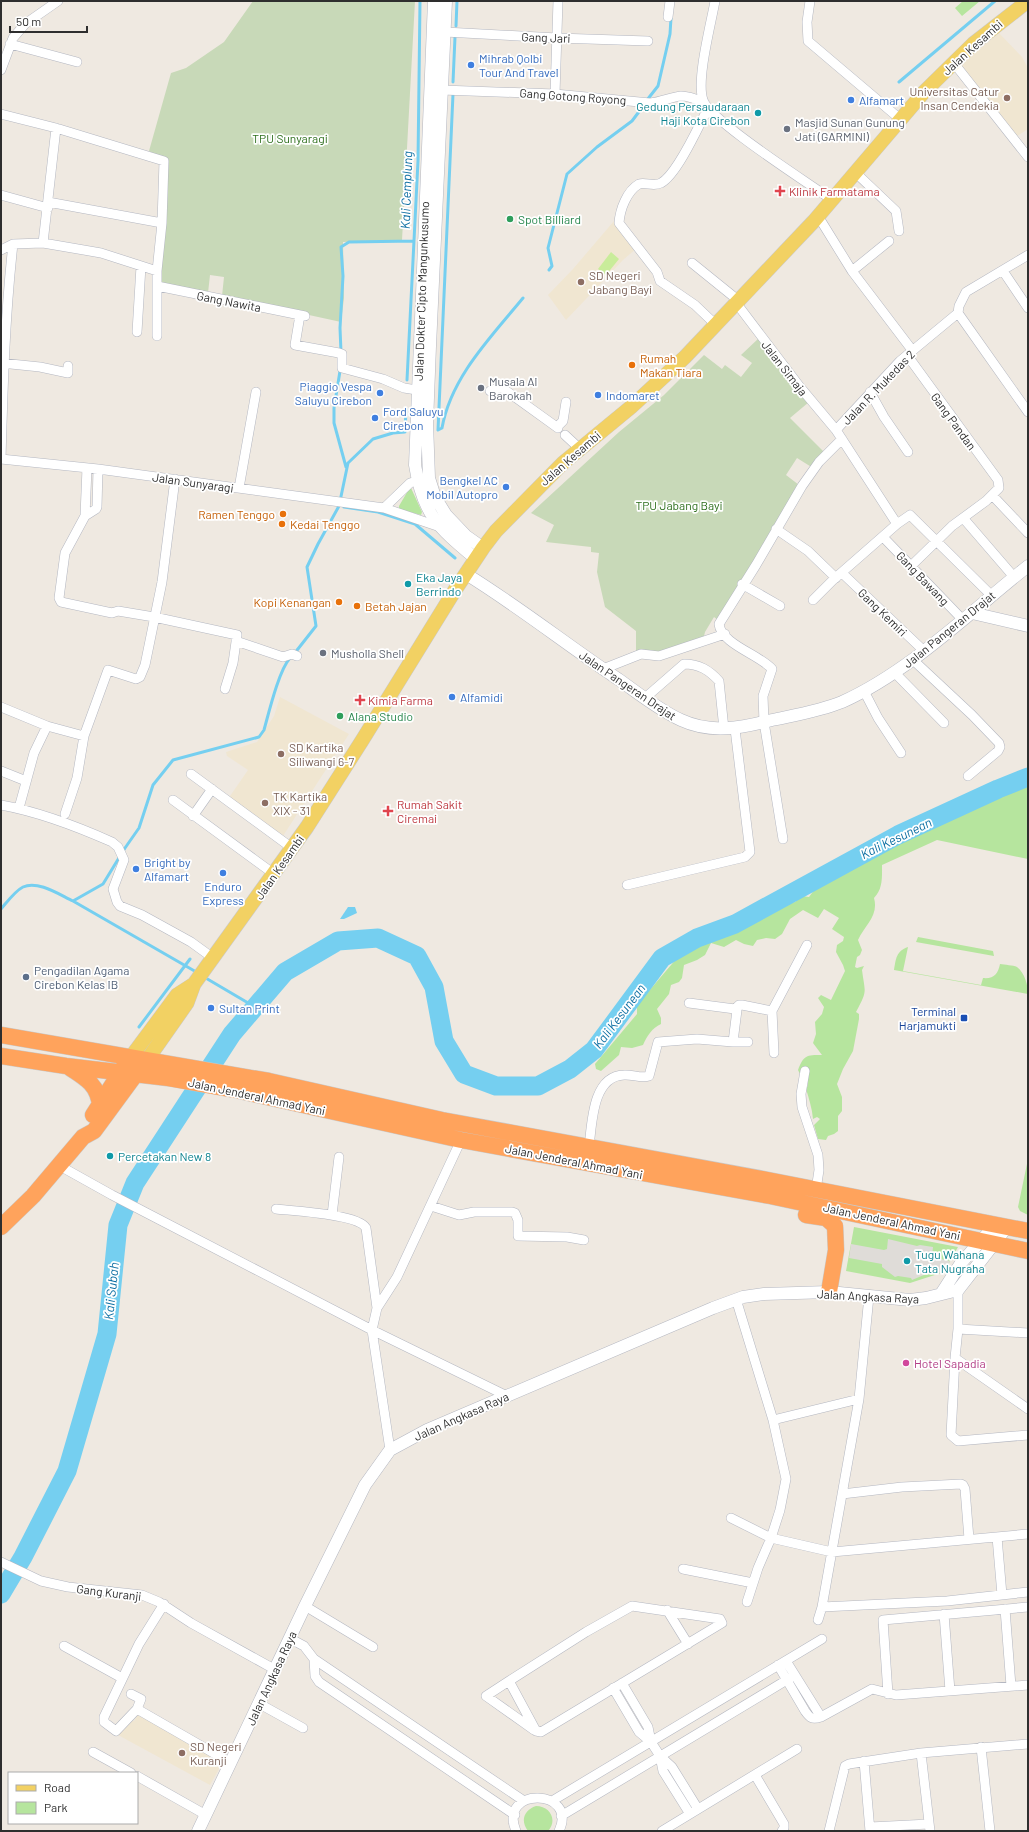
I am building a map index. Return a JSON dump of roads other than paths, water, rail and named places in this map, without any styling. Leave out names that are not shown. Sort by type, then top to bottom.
[{"type":"highway","points":[[1,1035],[147,1060],[172,1071]]},
{"type":"highway","name":"Jalan Jenderal Ahmad Yani","points":[[1,1056],[66,1066],[136,1074],[172,1071],[269,1081],[442,1120],[1028,1231]]},
{"type":"highway","name":"Jalan Kesambi","points":[[83,1137],[85,1125],[100,1107],[120,1072],[131,1057]]},
{"type":"highway","name":"Jalan Kesambi","points":[[83,1137],[94,1131],[147,1060]]},
{"type":"highway","points":[[66,1066],[94,1085],[100,1099],[100,1107]]},
{"type":"highway","name":"Jalan Jenderal Ahmad Yani","points":[[172,1071],[266,1097],[461,1140],[822,1206],[1028,1251]]},
{"type":"highway","points":[[1,1227],[33,1196],[60,1166],[83,1137]]},
{"type":"highway","points":[[724,1188],[734,1197],[747,1202],[826,1218],[832,1222],[835,1226],[836,1250],[829,1292]]},
{"type":"main road","name":"Jalan Kesambi","points":[[147,1060],[187,1003],[195,983],[274,874],[347,766],[479,553],[496,531],[545,480],[666,376],[738,302],[818,216],[856,173],[900,119],[953,62],[994,26],[1028,1]]},
{"type":"main road","name":"Jalan Kesambi","points":[[131,1057],[177,995],[195,983]]},
{"type":"street","points":[[1,70],[12,38],[24,24],[58,1]]},
{"type":"street","name":"Jalan Dokter Cipto Mangunkusumo","points":[[434,1],[415,465],[446,515],[466,536],[479,553]]},
{"type":"street","name":"Jalan Dokter Cipto Mangunkusumo","points":[[446,1],[427,443],[423,479],[425,505],[441,529],[479,553]]},
{"type":"street","points":[[556,94],[558,1]]},
{"type":"street","points":[[668,17],[670,1]]},
{"type":"street","points":[[715,1],[701,80],[703,102],[731,129],[832,200]]},
{"type":"street","points":[[810,1],[807,22],[808,41],[900,119]]},
{"type":"street","name":"Gang Jari","points":[[445,32],[648,41]]},
{"type":"street","points":[[10,44],[77,62]]},
{"type":"street","points":[[953,62],[1028,156]]},
{"type":"street","name":"Gang Gotong Royong","points":[[442,90],[556,94],[650,103],[660,102],[680,96],[688,96],[703,102]]},
{"type":"street","points":[[710,110],[704,116],[682,158],[663,181],[656,184],[639,184],[628,195],[621,212],[619,223],[657,272],[660,282],[695,306],[716,325]]},
{"type":"street","points":[[1,114],[56,128],[164,161],[162,223],[157,271],[157,336]]},
{"type":"street","points":[[43,243],[56,128]]},
{"type":"street","points":[[856,173],[896,210],[898,231]]},
{"type":"street","points":[[1,195],[48,205],[162,223]]},
{"type":"street","name":"Gang Pandan","points":[[818,216],[852,271],[998,480],[995,491],[1028,533]]},
{"type":"street","points":[[852,271],[889,241]]},
{"type":"street","points":[[1,250],[13,244],[43,243],[101,253],[157,271]]},
{"type":"street","points":[[1,460],[1,405],[6,305],[13,244]]},
{"type":"street","points":[[1028,255],[966,292],[959,306],[958,313],[1028,412]]},
{"type":"street","name":"Jalan Simaja","points":[[692,263],[738,302],[800,387],[836,430],[897,524]]},
{"type":"street","points":[[137,332],[141,266]]},
{"type":"street","points":[[1003,270],[1028,308]]},
{"type":"street","name":"Gang Nawita","points":[[157,286],[302,315],[295,345],[342,354],[342,368],[382,379],[404,388],[417,390]]},
{"type":"street","name":"Jalan R. Mukedas 2","points":[[836,430],[909,352],[958,313]]},
{"type":"street","points":[[3,363],[40,367],[68,373],[68,366]]},
{"type":"street","points":[[490,391],[501,387],[558,428],[563,421],[566,402]]},
{"type":"street","points":[[239,488],[256,392]]},
{"type":"street","points":[[870,392],[884,417],[908,452]]},
{"type":"street","points":[[565,435],[580,449]]},
{"type":"street","points":[[783,839],[764,722],[763,696],[772,669],[733,644],[720,629],[718,624],[819,462],[842,439]]},
{"type":"street","name":"Jalan Sunyaragi","points":[[1,460],[87,476],[98,469],[384,508],[441,529]]},
{"type":"street","points":[[85,516],[98,507],[98,469]]},
{"type":"street","points":[[87,476],[85,516],[65,553],[59,598],[61,602],[112,613],[118,611],[154,617],[236,634],[237,636],[233,663],[225,689]]},
{"type":"street","points":[[65,814],[77,778],[84,736],[108,670],[136,679],[140,677],[145,665],[162,582],[175,479]]},
{"type":"street","points":[[384,508],[410,483],[423,479]]},
{"type":"street","points":[[911,566],[952,526],[964,519],[995,491]]},
{"type":"street","points":[[813,600],[897,524],[910,515],[991,595]]},
{"type":"street","points":[[964,519],[1014,577]]},
{"type":"street","points":[[441,529],[452,522]]},
{"type":"street","name":"Gang Kemiri","points":[[776,529],[808,551],[839,576],[923,650]]},
{"type":"street","name":"Gang Bawang","points":[[883,537],[911,566],[967,616]]},
{"type":"street","name":"Jalan Pangeran Drajat","points":[[466,574],[496,592],[645,698],[698,727],[729,729],[764,722],[840,702],[864,691],[912,659],[1028,566]]},
{"type":"street","points":[[742,584],[780,606]]},
{"type":"street","points":[[967,616],[1028,626]]},
{"type":"street","points":[[603,669],[642,654],[659,656],[725,634]]},
{"type":"street","points":[[236,641],[284,658],[294,655]]},
{"type":"street","points":[[912,659],[972,715],[999,743],[1000,747],[998,751],[968,776]]},
{"type":"street","points":[[627,885],[731,861],[749,855],[750,852],[729,729],[719,681],[704,668],[692,664],[684,664],[645,698]]},
{"type":"street","points":[[894,672],[944,723]]},
{"type":"street","points":[[864,691],[878,718],[901,753]]},
{"type":"street","points":[[1,707],[47,726],[84,736]]},
{"type":"street","points":[[18,808],[34,753],[47,726]]},
{"type":"street","points":[[1,771],[26,781]]},
{"type":"street","points":[[191,774],[292,848]]},
{"type":"street","points":[[193,816],[212,790]]},
{"type":"street","points":[[173,800],[274,874]]},
{"type":"street","points":[[1,805],[18,808],[63,822],[112,842],[118,847],[123,857],[123,864],[114,883],[113,889],[117,902],[120,906],[142,915],[191,942],[212,960]]},
{"type":"street","points":[[774,1053],[772,1011],[807,945]]},
{"type":"street","points":[[689,1003],[735,1009],[742,1005],[772,1011]]},
{"type":"street","points":[[733,1042],[738,1013],[735,1009]]},
{"type":"street","points":[[588,1147],[594,1112],[600,1090],[605,1082],[613,1077],[624,1075],[645,1078],[649,1076],[658,1042],[698,1039],[748,1042]]},
{"type":"street","points":[[805,1072],[801,1094],[802,1108],[818,1155],[819,1170],[816,1190]]},
{"type":"street","points":[[390,1450],[372,1330],[377,1308],[396,1277],[461,1140]]},
{"type":"street","points":[[332,1215],[339,1157]]},
{"type":"street","points":[[60,1166],[112,1195],[372,1330],[507,1396]]},
{"type":"street","points":[[431,1206],[459,1215],[474,1212],[512,1212],[518,1220],[518,1236],[567,1237],[584,1240]]},
{"type":"street","points":[[276,1209],[332,1215],[362,1223],[366,1228],[377,1308]]},
{"type":"street","points":[[1001,1226],[988,1242],[958,1290],[958,1329],[951,1435],[958,1441],[1028,1435]]},
{"type":"street","points":[[941,1294],[950,1277],[988,1242]]},
{"type":"street","name":"Jalan Angkasa Raya","points":[[198,1831],[274,1669],[295,1641],[304,1606],[365,1485],[390,1450],[427,1430],[736,1299],[757,1295],[829,1292],[910,1300],[926,1298],[958,1290]]},
{"type":"street","points":[[818,1620],[822,1607],[860,1399],[869,1296]]},
{"type":"street","points":[[736,1299],[773,1420],[786,1485],[771,1538],[747,1602]]},
{"type":"street","points":[[958,1329],[1028,1333]]},
{"type":"street","points":[[955,1358],[1028,1408]]},
{"type":"street","points":[[773,1420],[860,1399]]},
{"type":"street","points":[[842,1494],[902,1488],[964,1485],[970,1539]]},
{"type":"street","points":[[731,1518],[771,1538],[832,1552],[1028,1534]]},
{"type":"street","points":[[997,1537],[1002,1595]]},
{"type":"street","name":"Gang Kuranji","points":[[1,1562],[42,1580],[68,1587],[142,1595],[164,1604],[191,1623],[274,1669]]},
{"type":"street","points":[[683,1569],[753,1583]]},
{"type":"street","points":[[822,1607],[947,1601],[1028,1592]]},
{"type":"street","points":[[131,1694],[142,1699],[137,1709],[116,1731],[104,1722],[104,1717],[139,1644],[164,1604]]},
{"type":"street","points":[[304,1606],[372,1647]]},
{"type":"street","points":[[634,1606],[667,1610],[720,1619],[722,1621],[722,1623],[688,1644],[541,1732],[536,1731],[486,1696],[630,1607],[634,1606]]},
{"type":"street","points":[[888,1694],[884,1620],[1028,1607]]},
{"type":"street","points":[[1005,1609],[1011,1686]]},
{"type":"street","points":[[667,1610],[688,1644]]},
{"type":"street","points":[[944,1614],[950,1691]]},
{"type":"street","points":[[552,1801],[822,1639]]},
{"type":"street","points":[[295,1641],[314,1659],[524,1801]]},
{"type":"street","points":[[64,1646],[122,1678]]},
{"type":"street","points":[[314,1659],[315,1676],[319,1682],[514,1815]]},
{"type":"street","points":[[782,1663],[791,1678],[810,1718],[814,1719],[821,1717],[872,1689],[896,1696],[1028,1685]]},
{"type":"street","points":[[561,1816],[791,1678]]},
{"type":"street","points":[[509,1681],[536,1731]]},
{"type":"street","points":[[622,1683],[648,1727],[651,1742]]},
{"type":"street","points":[[613,1688],[639,1732],[651,1742],[660,1756],[672,1767],[698,1809]]},
{"type":"street","points":[[258,1703],[303,1728]]},
{"type":"street","points":[[137,1709],[231,1763]]},
{"type":"street","points":[[406,1740],[415,1727]]},
{"type":"street","points":[[829,1831],[845,1766],[864,1761],[921,1753],[1028,1744]]},
{"type":"street","points":[[981,1747],[990,1831]]},
{"type":"street","points":[[662,1831],[798,1749]]},
{"type":"street","points":[[92,1752],[129,1772]]},
{"type":"street","points":[[864,1761],[870,1829],[930,1827],[921,1753]]},
{"type":"street","points":[[660,1756],[663,1771],[690,1814]]},
{"type":"street","points":[[755,1775],[784,1824],[782,1831]]},
{"type":"street","points":[[138,1777],[206,1815]]},
{"type":"street","points":[[516,1831],[514,1815],[518,1807],[524,1801],[535,1797],[541,1797],[552,1801],[558,1808],[561,1816],[559,1831]]},
{"type":"water","points":[[348,907],[355,907],[357,913],[344,919],[340,919]]},
{"type":"waterway","name":"Kali Cemplung","points":[[407,380],[418,161],[420,1]]},
{"type":"waterway","points":[[456,26],[457,1]]},
{"type":"waterway","points":[[899,82],[995,1]]},
{"type":"waterway","points":[[647,100],[658,86],[670,34],[671,18]]},
{"type":"waterway","points":[[453,82],[455,37]]},
{"type":"waterway","points":[[438,430],[453,94]]},
{"type":"waterway","points":[[549,270],[552,266],[548,248],[567,174],[597,147],[632,121],[644,105]]},
{"type":"waterway","points":[[341,352],[340,328],[343,276],[341,247],[349,242],[414,241]]},
{"type":"waterway","points":[[438,430],[442,428],[447,409],[463,375],[474,358],[523,298]]},
{"type":"waterway","points":[[340,371],[334,408],[334,423],[346,467]]},
{"type":"waterway","points":[[294,654],[316,626],[307,567],[339,506],[348,463],[373,439],[393,433],[405,432],[406,409]]},
{"type":"waterway","points":[[344,507],[378,512],[415,524],[455,558]]},
{"type":"waterway","points":[[1,909],[17,891],[29,885],[49,889],[73,901],[103,884],[139,828],[153,785],[173,760],[259,737],[264,730],[278,681],[290,658]]},
{"type":"waterway","name":"Kali Kesunean","points":[[1,1594],[23,1557],[67,1471],[107,1334],[118,1225],[135,1183],[232,1034],[285,972],[338,941],[378,938],[417,956],[434,987],[444,1041],[464,1074],[496,1086],[538,1086],[570,1069],[594,1050],[662,958],[697,938],[735,924],[898,835],[998,789],[1028,777]]},
{"type":"waterway","points":[[73,901],[198,973]]},
{"type":"waterway","points":[[139,1027],[190,959]]},
{"type":"waterway","points":[[204,977],[255,1007]]},
{"type":"place","name":"Mihrab Qolbi Tour And Travel","points":[[471,65]]},
{"type":"place","name":"Universitas Catur Insan Cendekia","points":[[1007,98]]},
{"type":"place","name":"Alfamart","points":[[851,100]]},
{"type":"place","name":"Gedung Persaudaraan Haji Kota Cirebon","points":[[758,113]]},
{"type":"place","name":"Masjid Sunan Gunung Jati (GARMINI)","points":[[787,129]]},
{"type":"place","name":"Klinik Farmatama","points":[[780,191]]},
{"type":"place","name":"Spot Billiard","points":[[510,219]]},
{"type":"place","name":"SD Negeri Jabang Bayi","points":[[581,282]]},
{"type":"place","name":"Rumah Makan Tiara","points":[[632,365]]},
{"type":"place","name":"Musala Al Barokah","points":[[481,388]]},
{"type":"place","name":"Piaggio Vespa Saluyu Cirebon","points":[[380,393]]},
{"type":"place","name":"Indomaret","points":[[598,395]]},
{"type":"place","name":"Ford Saluyu Cirebon","points":[[375,418]]},
{"type":"place","name":"Bengkel AC Mobil Autopro","points":[[506,487]]},
{"type":"place","name":"Ramen Tenggo","points":[[283,514]]},
{"type":"place","name":"Kedai Tenggo","points":[[282,524]]},
{"type":"place","name":"Eka Jaya Berrindo","points":[[408,584]]},
{"type":"place","name":"Kopi Kenangan","points":[[339,602]]},
{"type":"place","name":"Betah Jajan","points":[[357,606]]},
{"type":"place","name":"Musholla Shell","points":[[323,653]]},
{"type":"place","name":"Alfamidi","points":[[452,697]]},
{"type":"place","name":"Kimia Farma","points":[[360,700]]},
{"type":"place","name":"Alana Studio","points":[[340,716]]},
{"type":"place","name":"SD Kartika Siliwangi 6-7","points":[[281,754]]},
{"type":"place","name":"TK Kartika XIX - 31","points":[[265,803]]},
{"type":"place","name":"Rumah Sakit Ciremai","points":[[388,811]]},
{"type":"place","name":"Bright by Alfamart","points":[[136,869]]},
{"type":"place","name":"Enduro Express","points":[[223,873]]},
{"type":"place","name":"Pengadilan Agama Cirebon Kelas IB","points":[[26,977]]},
{"type":"place","name":"Sultan Print","points":[[211,1008]]},
{"type":"place","name":"Terminal Harjamukti","points":[[964,1018]]},
{"type":"place","name":"Percetakan New 8","points":[[110,1156]]},
{"type":"place","name":"Tugu Wahana Tata Nugraha","points":[[907,1261]]},
{"type":"place","name":"Hotel Sapadia","points":[[906,1363]]},
{"type":"place","name":"SD Negeri Kuranji","points":[[182,1753]]},
{"type":"park label","name":"TPU Sunyaragi","points":[[290,138]]},
{"type":"park label","name":"TPU Jabang Bayi","points":[[679,505]]},
{"type":"water label","name":"Kali Subah","points":[[111,1291]]}]
